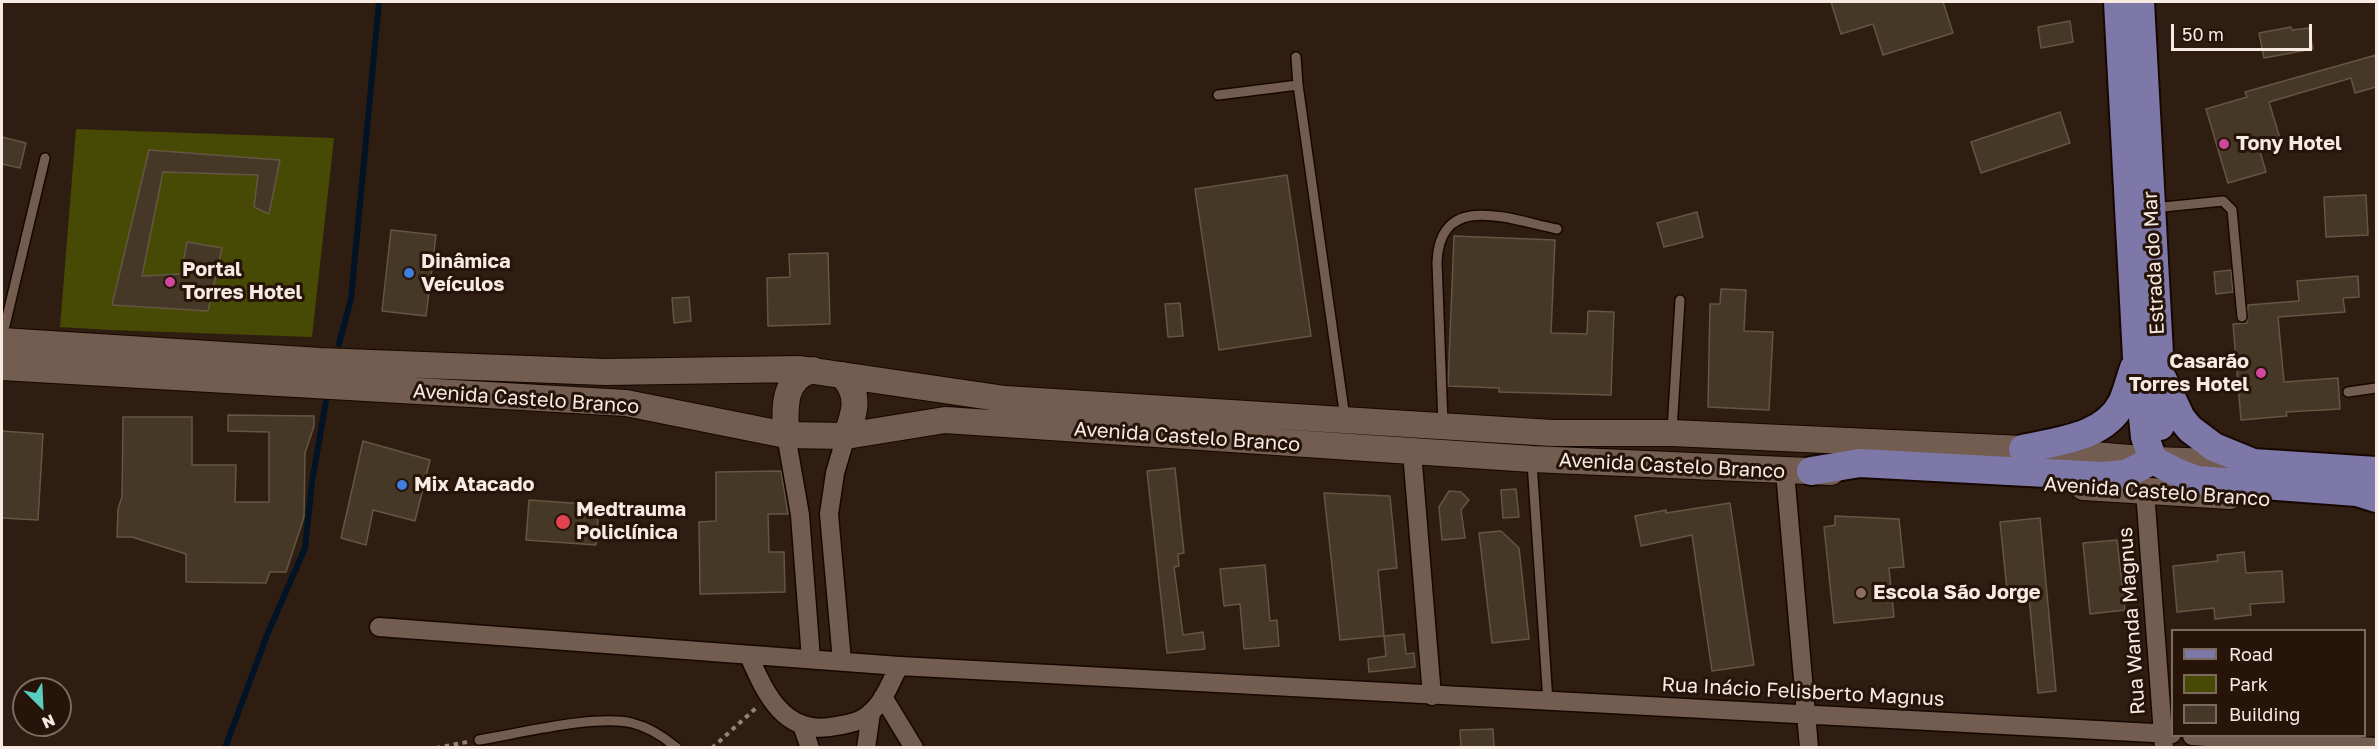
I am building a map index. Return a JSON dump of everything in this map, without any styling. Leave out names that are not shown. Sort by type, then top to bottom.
[{"type":"main road","name":"Estrada do Mar","points":[[2118,2],[2149,365]]},
{"type":"main road","name":"Estrada do Mar","points":[[2140,2],[2151,208],[2149,365],[2145,436],[2153,460]]},
{"type":"main road","name":"Avenida Castelo Branco","points":[[2,340],[320,361],[593,372],[813,370],[1005,399],[1552,433],[1672,433],[2023,449],[2153,460],[2253,463],[2376,471]]},
{"type":"main road","points":[[2023,449],[2087,433],[2107,422],[2149,365],[2190,429],[2214,447],[2253,463]]},
{"type":"main road","name":"Avenida Castelo Branco","points":[[2,367],[626,403],[786,435],[846,436],[945,420],[1412,452],[2145,491],[2376,506]]},
{"type":"main road","points":[[786,435],[788,390],[802,373],[813,370]]},
{"type":"main road","points":[[842,375],[854,392],[856,402],[846,436]]},
{"type":"main road","points":[[1798,472],[1860,463],[2102,476],[2126,474],[2153,460],[2175,472],[2197,480],[2356,492],[2376,498]]},
{"type":"street","points":[[786,435],[800,514],[811,659]]},
{"type":"street","points":[[842,661],[829,514],[835,473],[846,436]]},
{"type":"street","points":[[1412,452],[1432,696]]},
{"type":"street","points":[[1798,472],[1805,715],[1809,747]]},
{"type":"street","name":"Rua Wanda Magnus","points":[[2145,491],[2167,738]]},
{"type":"street","points":[[800,514],[829,514]]},
{"type":"street","name":"Rua Inácio Felisberto Magnus","points":[[379,627],[899,666],[1805,715],[2167,738]]},
{"type":"street","points":[[749,656],[768,697],[783,713],[802,726],[827,728],[854,723],[871,713],[884,697],[899,666]]},
{"type":"street","points":[[884,697],[914,746]]},
{"type":"street","points":[[866,747],[871,713]]},
{"type":"street","points":[[802,726],[810,747]]},
{"type":"street","points":[[2223,737],[2376,747]]},
{"type":"lane","points":[[1296,57],[1345,420]]},
{"type":"lane","points":[[1218,95],[1298,85]]},
{"type":"lane","points":[[2,340],[45,158]]},
{"type":"lane","points":[[2151,208],[2223,201],[2232,210],[2242,317]]},
{"type":"lane","points":[[1443,426],[1437,262],[1440,240],[1444,232],[1455,220],[1481,215],[1557,229]]},
{"type":"lane","points":[[1672,433],[1680,300]]},
{"type":"lane","points":[[2348,392],[2376,388]]},
{"type":"lane","points":[[1532,459],[1548,702]]},
{"type":"lane","points":[[479,740],[596,721],[631,723],[665,738],[677,747]]},
{"type":"path","points":[[712,747],[768,697]]},
{"type":"path","points":[[436,747],[479,740]]},
{"type":"green space","points":[[76,129],[334,138],[312,337],[60,327]]},
{"type":"building","points":[[1831,2],[1943,2],[1953,33],[1883,55],[1873,24],[1841,34]]},
{"type":"building","points":[[2070,21],[2073,42],[2041,48],[2038,27]]},
{"type":"building","points":[[2291,27],[2292,30],[2309,28],[2313,49],[2264,58],[2259,33]]},
{"type":"building","points":[[2376,55],[2376,87],[2355,93],[2351,78],[2269,102],[2281,142],[2259,148],[2266,172],[2228,183],[2206,109],[2247,97],[2245,92]]},
{"type":"building","points":[[2060,112],[2070,143],[1981,173],[1971,142]]},
{"type":"building","points":[[2,137],[26,143],[20,168],[2,164]]},
{"type":"building","points":[[149,150],[280,160],[269,214],[254,207],[258,175],[163,172],[142,276],[181,274],[187,242],[222,248],[208,311],[112,305]]},
{"type":"building","points":[[1287,175],[1311,336],[1219,350],[1195,189]]},
{"type":"building","points":[[2366,195],[2368,235],[2326,237],[2324,197]]},
{"type":"building","points":[[1697,212],[1703,237],[1664,247],[1657,223]]},
{"type":"building","name":"Dinâmica Veículos","points":[[391,230],[436,235],[426,316],[382,311]]},
{"type":"building","points":[[1454,236],[1555,240],[1551,333],[1587,334],[1588,311],[1614,312],[1611,395],[1499,392],[1499,388],[1448,386]]},
{"type":"building","points":[[828,253],[830,324],[768,326],[767,278],[790,277],[789,254]]},
{"type":"building","points":[[2231,270],[2233,292],[2216,294],[2214,272]]},
{"type":"building","points":[[2358,276],[2359,297],[2343,298],[2345,312],[2278,317],[2284,382],[2338,378],[2340,409],[2286,412],[2287,416],[2241,420],[2233,324],[2247,323],[2248,305],[2299,301],[2297,281]]},
{"type":"building","points":[[1721,289],[1746,290],[1744,331],[1773,332],[1769,410],[1708,407],[1710,304],[1720,304]]},
{"type":"building","points":[[689,297],[691,321],[674,323],[672,298]]},
{"type":"building","points":[[1180,303],[1183,336],[1168,337],[1165,304]]},
{"type":"building","points":[[228,415],[314,416],[314,426],[305,453],[304,517],[286,572],[270,572],[266,583],[186,582],[186,554],[132,537],[117,537],[118,509],[122,497],[123,417],[192,417],[192,465],[236,465],[235,502],[269,502],[269,432],[228,431]]},
{"type":"building","points":[[2,431],[43,434],[38,520],[2,518]]},
{"type":"building","points":[[363,441],[430,460],[415,521],[373,510],[366,545],[341,538]]},
{"type":"building","points":[[1175,468],[1184,553],[1178,554],[1179,566],[1174,567],[1183,635],[1203,632],[1205,649],[1167,653],[1147,471]]},
{"type":"building","points":[[781,471],[788,514],[768,514],[769,552],[784,552],[785,592],[700,594],[699,522],[716,521],[716,472]]},
{"type":"building","points":[[1516,489],[1519,517],[1503,518],[1501,490]]},
{"type":"building","points":[[1449,491],[1461,492],[1469,500],[1461,510],[1465,538],[1442,540],[1439,507]]},
{"type":"building","points":[[1324,493],[1390,496],[1397,568],[1378,570],[1384,636],[1340,640]]},
{"type":"building","name":"Medtrauma Policlínica","points":[[529,500],[599,505],[596,545],[526,540]]},
{"type":"building","points":[[1730,503],[1754,665],[1712,671],[1692,535],[1641,546],[1635,516]]},
{"type":"building","name":"Escola São Jorge","points":[[1835,516],[1899,519],[1904,567],[1889,568],[1894,617],[1834,623],[1824,527],[1835,525]]},
{"type":"building","points":[[2040,518],[2056,691],[2038,693],[2029,597],[2008,600],[2000,522]]},
{"type":"building","points":[[1501,531],[1519,548],[1529,639],[1492,643],[1479,533]]},
{"type":"building","points":[[2117,540],[2125,610],[2090,614],[2083,543]]},
{"type":"building","points":[[2244,552],[2246,573],[2282,571],[2284,602],[2250,604],[2251,615],[2215,619],[2214,608],[2177,612],[2173,566],[2218,561],[2217,555]]},
{"type":"building","points":[[1265,565],[1270,621],[1277,620],[1279,646],[1244,649],[1240,604],[1224,606],[1220,569]]},
{"type":"building","points":[[1404,634],[1406,654],[1414,653],[1415,667],[1369,672],[1368,659],[1386,656],[1384,636]]},
{"type":"building","points":[[1493,729],[1494,747],[1461,747],[1460,730]]},
{"type":"waterway","points":[[339,344],[351,299],[379,2]]},
{"type":"waterway","points":[[225,748],[267,635],[305,548],[312,482],[326,401]]},
{"type":"place","name":"Tony Hotel","points":[[2224,144]]},
{"type":"place","name":"Dinâmica Veículos","points":[[409,273]]},
{"type":"place","name":"Portal Torres Hotel","points":[[170,282]]},
{"type":"place","name":"Casarão Torres Hotel","points":[[2261,373]]},
{"type":"place","name":"Mix Atacado","points":[[402,485]]},
{"type":"place","name":"Medtrauma Policlínica","points":[[563,522]]},
{"type":"place","name":"Escola São Jorge","points":[[1861,593]]}]
